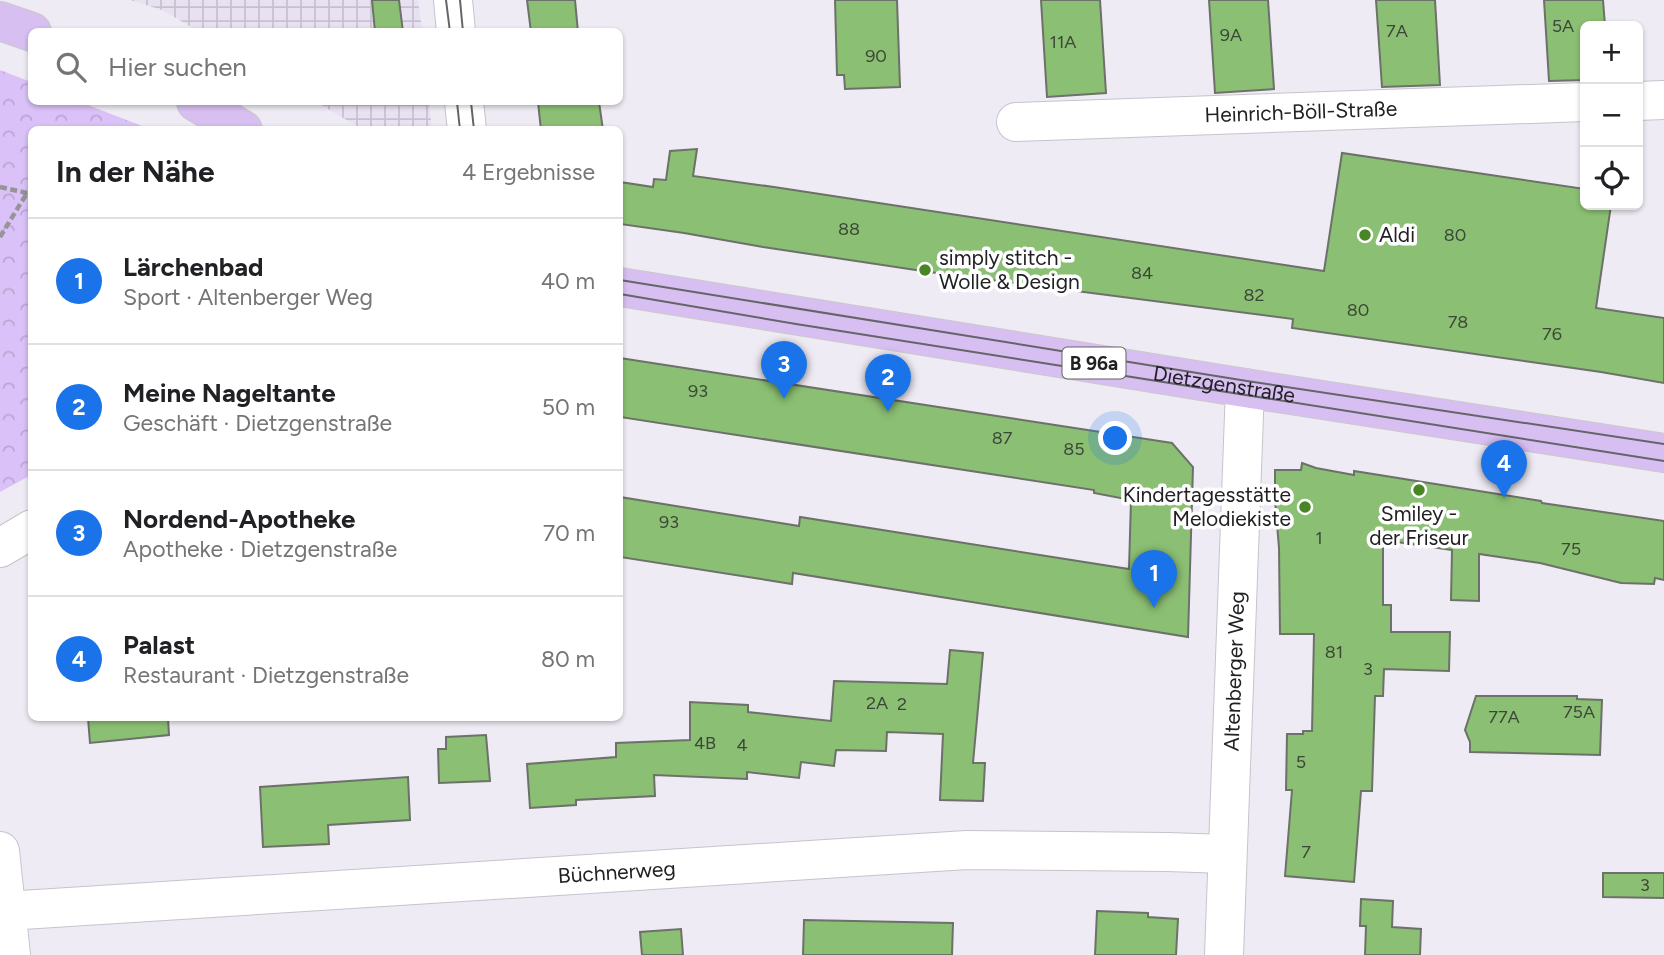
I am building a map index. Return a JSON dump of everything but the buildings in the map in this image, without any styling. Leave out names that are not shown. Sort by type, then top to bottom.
[{"type":"main road","points":[[0,21],[28,31]]},
{"type":"main road","points":[[201,105],[236,126]]},
{"type":"main road","name":"Dietzgenstraße","points":[[623,287],[1664,453]]},
{"type":"street","points":[[453,0],[456,28]]},
{"type":"street","points":[[1643,100],[1664,100]]},
{"type":"street","name":"Heinrich-Böll-Straße","points":[[1016,122],[1580,102]]},
{"type":"street","points":[[464,105],[467,126]]},
{"type":"street","name":"Altenberger Weg","points":[[1224,955],[1245,388]]},
{"type":"street","points":[[0,548],[28,531]]},
{"type":"street","name":"Büchnerweg","points":[[6,911],[967,850],[1227,854]]},
{"type":"street","points":[[0,851],[11,955]]},
{"type":"path","points":[[0,187],[28,193]]},
{"type":"path","points":[[0,237],[28,195]]},
{"type":"shaded area","points":[[130,0],[418,0],[422,28],[193,28],[162,10]]},
{"type":"shaded area","points":[[321,105],[429,105],[432,126],[357,126]]},
{"type":"green space","points":[[0,70],[28,81],[28,105],[88,105],[142,126],[28,126],[28,477],[0,492]]},
{"type":"tram line","points":[[446,0],[450,28]]},
{"type":"tram line","points":[[460,0],[463,28]]},
{"type":"tram line","points":[[457,105],[460,126]]},
{"type":"tram line","points":[[471,105],[474,126]]},
{"type":"tram line","points":[[623,280],[1247,381],[1664,444]]},
{"type":"tram line","points":[[623,295],[1664,461]]},
{"type":"place","name":"Aldi","points":[[1365,235]]},
{"type":"place","name":"simply stitch - Wolle & Design","points":[[925,270]]},
{"type":"place","name":"Nordend-Apotheke","points":[[784,399]]},
{"type":"place","name":"Meine Nageltante","points":[[888,412]]},
{"type":"place","name":"Smiley - der Friseur","points":[[1419,490]]},
{"type":"place","name":"Palast","points":[[1504,498]]},
{"type":"place","name":"Kindertagesstätte Melodiekiste","points":[[1305,507]]},
{"type":"place","name":"Lärchenbad","points":[[1154,608]]}]
